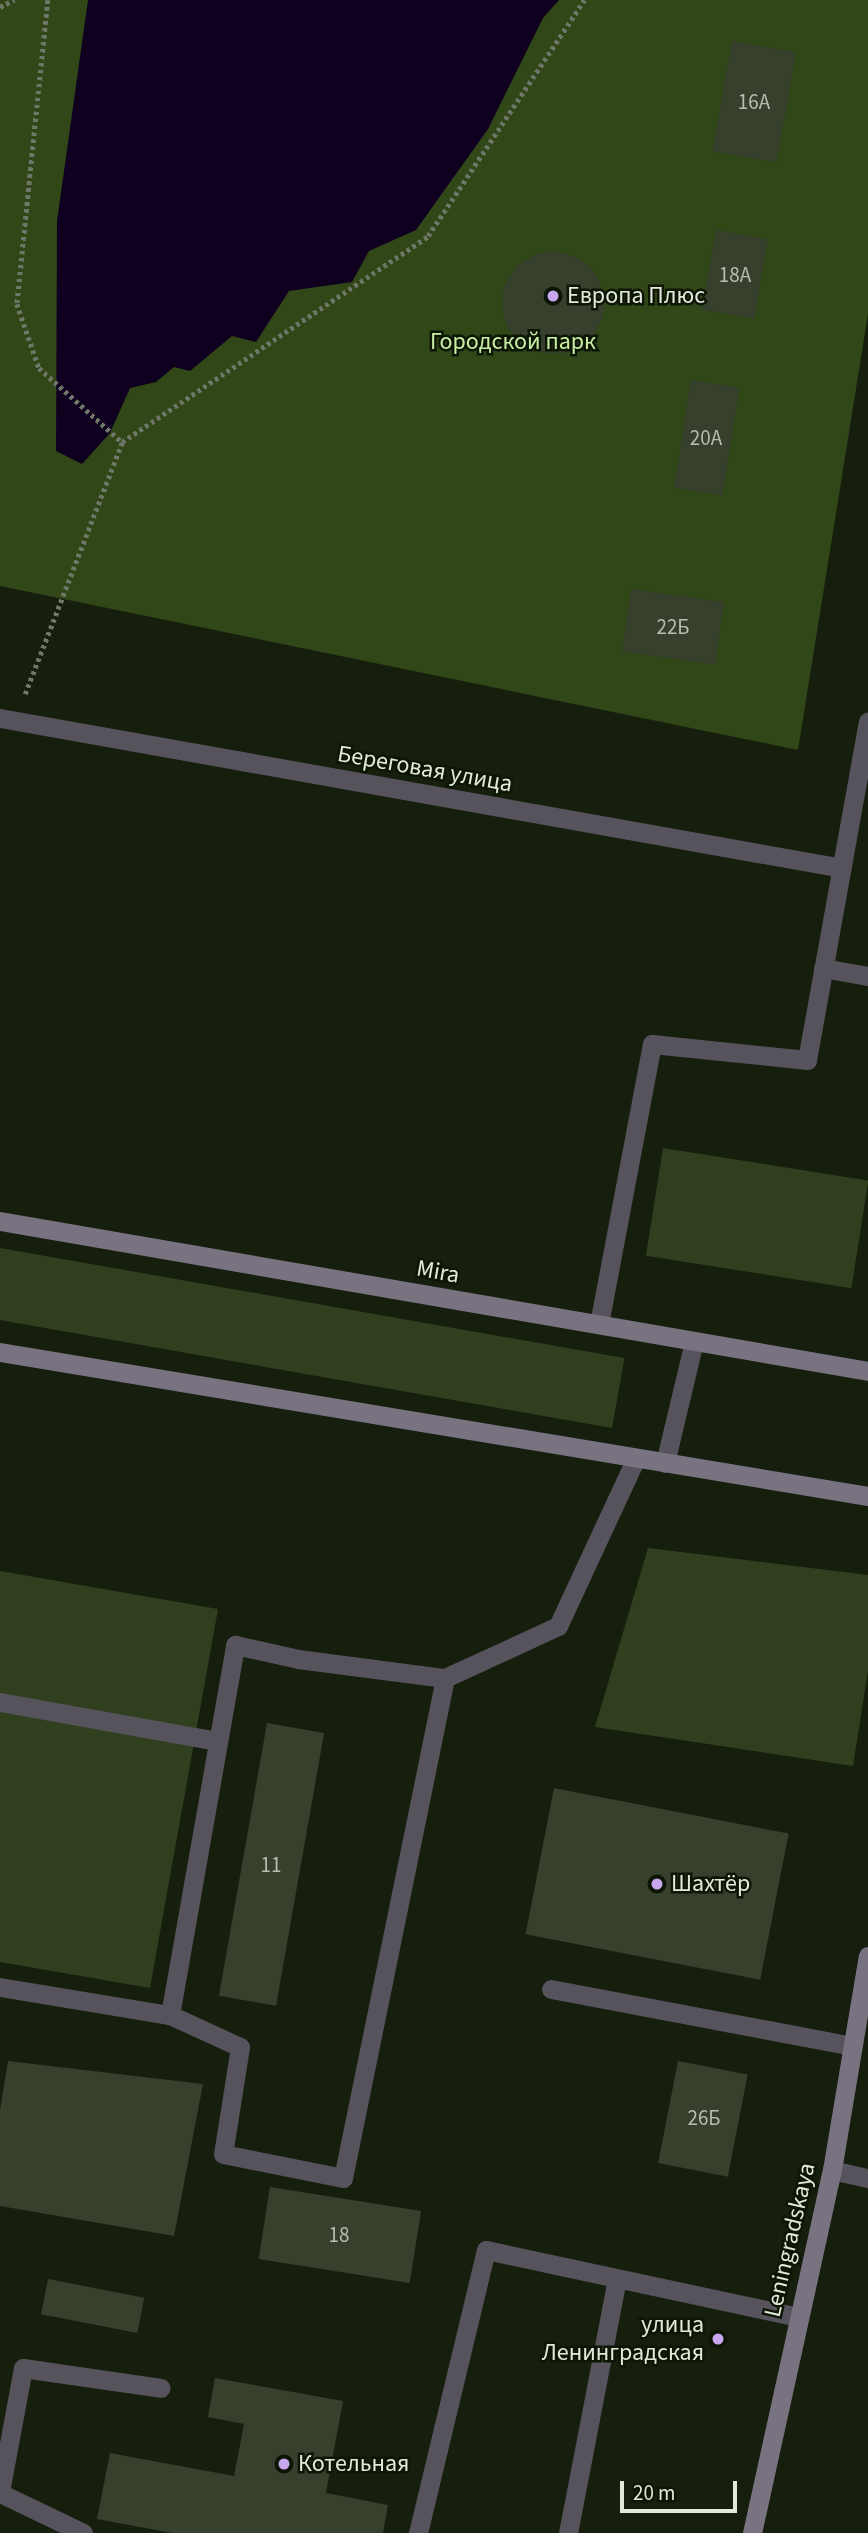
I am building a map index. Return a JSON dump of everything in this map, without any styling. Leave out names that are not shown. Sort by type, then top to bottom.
[{"type":"main road","name":"Mira","points":[[0,1221],[868,1371]]},
{"type":"main road","points":[[0,1352],[868,1496]]},
{"type":"main road","name":"Leningradskaya","points":[[752,2533],[831,2171],[868,1956]]},
{"type":"street","name":"Береговая улица","points":[[7,720],[842,868]]},
{"type":"street","points":[[599,1324],[652,1044],[807,1060],[868,721]]},
{"type":"street","points":[[823,968],[868,976]]},
{"type":"street","points":[[666,1463],[694,1341]]},
{"type":"street","points":[[170,2015],[236,1646],[298,1659],[446,1678],[558,1626],[636,1458]]},
{"type":"street","points":[[0,1987],[170,2015],[240,2047],[223,2154],[343,2178],[446,1678]]},
{"type":"street","points":[[0,1702],[217,1741]]},
{"type":"street","points":[[551,1989],[852,2046]]},
{"type":"street","points":[[831,2171],[868,2178]]},
{"type":"street","points":[[418,2533],[486,2250],[798,2317]]},
{"type":"street","points":[[568,2533],[617,2279]]},
{"type":"street","points":[[83,2533],[0,2493],[23,2368],[161,2388]]},
{"type":"path","points":[[0,7],[14,0]]},
{"type":"path","points":[[48,0],[17,304],[40,368],[122,442]]},
{"type":"path","points":[[7,720],[122,442],[428,236],[584,0]]},
{"type":"green space","name":"Городской парк","points":[[0,0],[868,0],[868,314],[798,750],[0,586]]},
{"type":"green space","points":[[663,1148],[868,1180],[851,1288],[646,1256]]},
{"type":"green space","points":[[0,1248],[624,1358],[612,1428],[0,1320]]},
{"type":"green space","points":[[648,1548],[868,1575],[868,1671],[853,1766],[595,1727]]},
{"type":"green space","points":[[0,1571],[218,1609],[150,1988],[0,1962]]},
{"type":"shaded area","points":[[88,0],[559,0],[543,18],[488,129],[416,230],[369,251],[352,282],[289,291],[256,342],[232,336],[190,371],[174,367],[156,382],[130,388],[110,433],[82,464],[56,451],[57,221]]},
{"type":"building","points":[[732,41],[796,52],[777,163],[713,151]]},
{"type":"building","points":[[716,230],[768,239],[754,319],[702,310]]},
{"type":"building","name":"Европа Плюс","points":[[553,252],[573,256],[589,267],[600,283],[604,303],[600,323],[589,339],[573,350],[553,354],[533,350],[517,339],[506,323],[502,303],[506,283],[517,267],[533,256]]},
{"type":"building","points":[[691,380],[739,388],[722,495],[674,488]]},
{"type":"building","points":[[631,589],[724,602],[715,664],[622,651]]},
{"type":"building","points":[[267,1723],[324,1733],[276,2006],[219,1996]]},
{"type":"building","name":"Шахтёр","points":[[554,1788],[789,1834],[760,1980],[526,1934]]},
{"type":"building","points":[[8,2061],[203,2084],[174,2236],[0,2206],[0,2110]]},
{"type":"building","points":[[678,2061],[748,2075],[728,2177],[658,2163]]},
{"type":"building","points":[[270,2187],[421,2211],[410,2283],[259,2259]]},
{"type":"building","points":[[48,2279],[144,2298],[137,2333],[41,2314]]},
{"type":"building","name":"Котельная","points":[[215,2378],[343,2401],[326,2493],[388,2505],[383,2533],[172,2533],[97,2519],[110,2453],[234,2476],[244,2424],[208,2417]]},
{"type":"place","name":"Европа Плюс","points":[[553,296]]},
{"type":"place","name":"Шахтёр","points":[[657,1884]]},
{"type":"place","name":"улица Ленинградская","points":[[718,2339]]},
{"type":"place","name":"Котельная","points":[[284,2464]]}]
